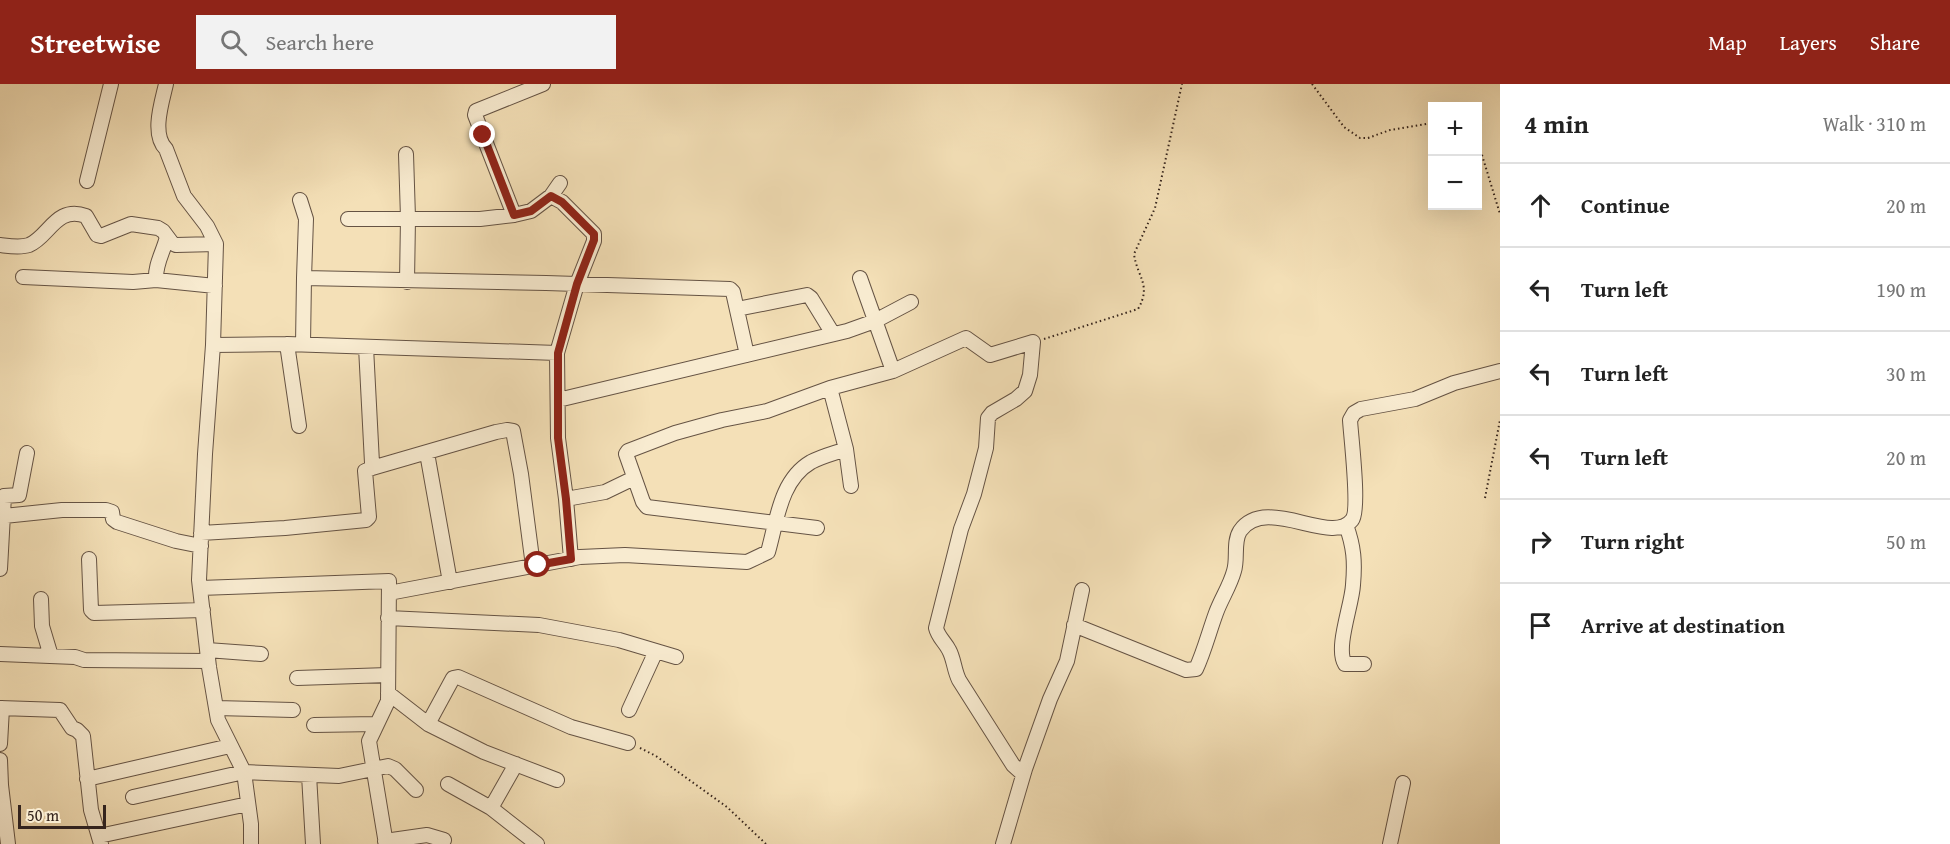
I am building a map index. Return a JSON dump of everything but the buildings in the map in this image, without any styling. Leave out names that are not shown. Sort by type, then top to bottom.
[{"type":"street","points":[[87,181],[111,84]]},
{"type":"street","points":[[166,84],[160,108],[160,144],[166,149],[184,196],[207,226],[216,244],[200,588],[218,720],[244,772],[251,844]]},
{"type":"street","points":[[514,215],[475,115],[476,111],[543,84]]},
{"type":"street","points":[[406,154],[407,282]]},
{"type":"street","points":[[348,219],[480,219],[514,215],[531,211],[551,196],[560,183]]},
{"type":"street","points":[[551,196],[562,202],[594,234],[558,353],[558,438],[571,559]]},
{"type":"street","points":[[300,200],[306,219],[303,344]]},
{"type":"street","points":[[0,245],[15,247],[28,245],[39,239],[57,220],[75,214],[86,216],[97,235],[104,235],[131,224],[159,228],[176,245],[216,244]]},
{"type":"street","points":[[156,280],[157,262],[167,237]]},
{"type":"street","points":[[23,277],[133,282],[156,280],[215,286]]},
{"type":"street","points":[[304,278],[730,290],[733,292],[747,355]]},
{"type":"street","points":[[860,278],[893,370]]},
{"type":"street","points":[[736,309],[807,295],[834,334]]},
{"type":"street","points":[[558,400],[834,334],[875,321],[911,302]]},
{"type":"street","points":[[817,528],[646,507],[626,454],[628,451],[675,433],[767,411],[830,388],[893,370],[966,338],[990,355],[1032,342],[1030,375],[1024,391],[988,418],[986,448],[974,494],[961,529],[936,628],[938,635],[948,648],[959,680],[1013,765],[1023,774]]},
{"type":"street","points":[[287,344],[299,426]]},
{"type":"street","points":[[213,345],[303,344],[558,353]]},
{"type":"street","points":[[366,347],[372,468]]},
{"type":"street","points":[[1074,625],[1186,670],[1196,669],[1235,570],[1237,539],[1240,531],[1256,519],[1272,517],[1329,528],[1346,525],[1352,521],[1355,515],[1355,485],[1350,420],[1354,413],[1361,409],[1416,399],[1454,383],[1500,371]]},
{"type":"street","points":[[830,388],[846,448],[851,486]]},
{"type":"street","points":[[4,516],[62,510],[106,510],[112,512],[113,519],[117,522],[176,541],[366,520],[369,517],[364,471],[507,430],[513,431],[533,566]]},
{"type":"street","points":[[389,593],[571,559],[626,555],[747,562],[768,552],[785,491],[795,475],[811,462],[846,448]]},
{"type":"street","points":[[0,569],[4,496],[19,495],[27,453]]},
{"type":"street","points":[[427,453],[450,582]]},
{"type":"street","points":[[566,499],[605,492],[634,477]]},
{"type":"street","points":[[1346,525],[1354,546],[1354,574],[1343,639],[1342,660],[1345,664],[1364,664]]},
{"type":"street","points":[[89,559],[91,610],[94,613],[203,610]]},
{"type":"street","points":[[200,588],[389,581],[388,701],[369,741],[386,842],[427,835],[444,840]]},
{"type":"street","points":[[1003,844],[1023,774],[1050,699],[1067,661],[1082,590]]},
{"type":"street","points":[[41,598],[42,626],[51,656]]},
{"type":"street","points":[[388,618],[539,625],[619,640],[676,657]]},
{"type":"street","points":[[629,710],[656,651]]},
{"type":"street","points":[[0,654],[75,657],[84,660],[261,654]]},
{"type":"street","points":[[297,678],[388,675]]},
{"type":"street","points":[[428,724],[453,678],[458,677],[571,727],[628,743]]},
{"type":"street","points":[[388,693],[428,724],[484,752],[557,780]]},
{"type":"street","points":[[0,744],[1,708],[60,710],[72,728],[83,736],[91,810],[100,840],[248,804]]},
{"type":"street","points":[[216,708],[293,710]]},
{"type":"street","points":[[314,725],[376,724]]},
{"type":"street","points":[[87,779],[230,746]]},
{"type":"street","points":[[0,760],[8,844]]},
{"type":"street","points":[[491,808],[516,764]]},
{"type":"street","points":[[133,797],[244,772],[339,776],[388,766],[395,768],[416,790]]},
{"type":"street","points":[[309,775],[313,844]]},
{"type":"street","points":[[1390,844],[1403,783]]},
{"type":"street","points":[[448,784],[491,808],[537,844]]},
{"type":"path","points":[[1032,342],[1138,309],[1144,297],[1144,284],[1134,254],[1155,208],[1182,84]]},
{"type":"path","points":[[1312,84],[1344,127],[1360,138],[1428,124]]},
{"type":"path","points":[[1482,155],[1500,214]]},
{"type":"path","points":[[1485,498],[1500,420]]},
{"type":"path","points":[[628,743],[656,756],[727,807],[766,844]]},
{"type":"route","points":[[483,135],[514,215],[531,211],[551,196],[562,202],[594,234],[558,353],[558,438],[571,559],[538,565]]}]
